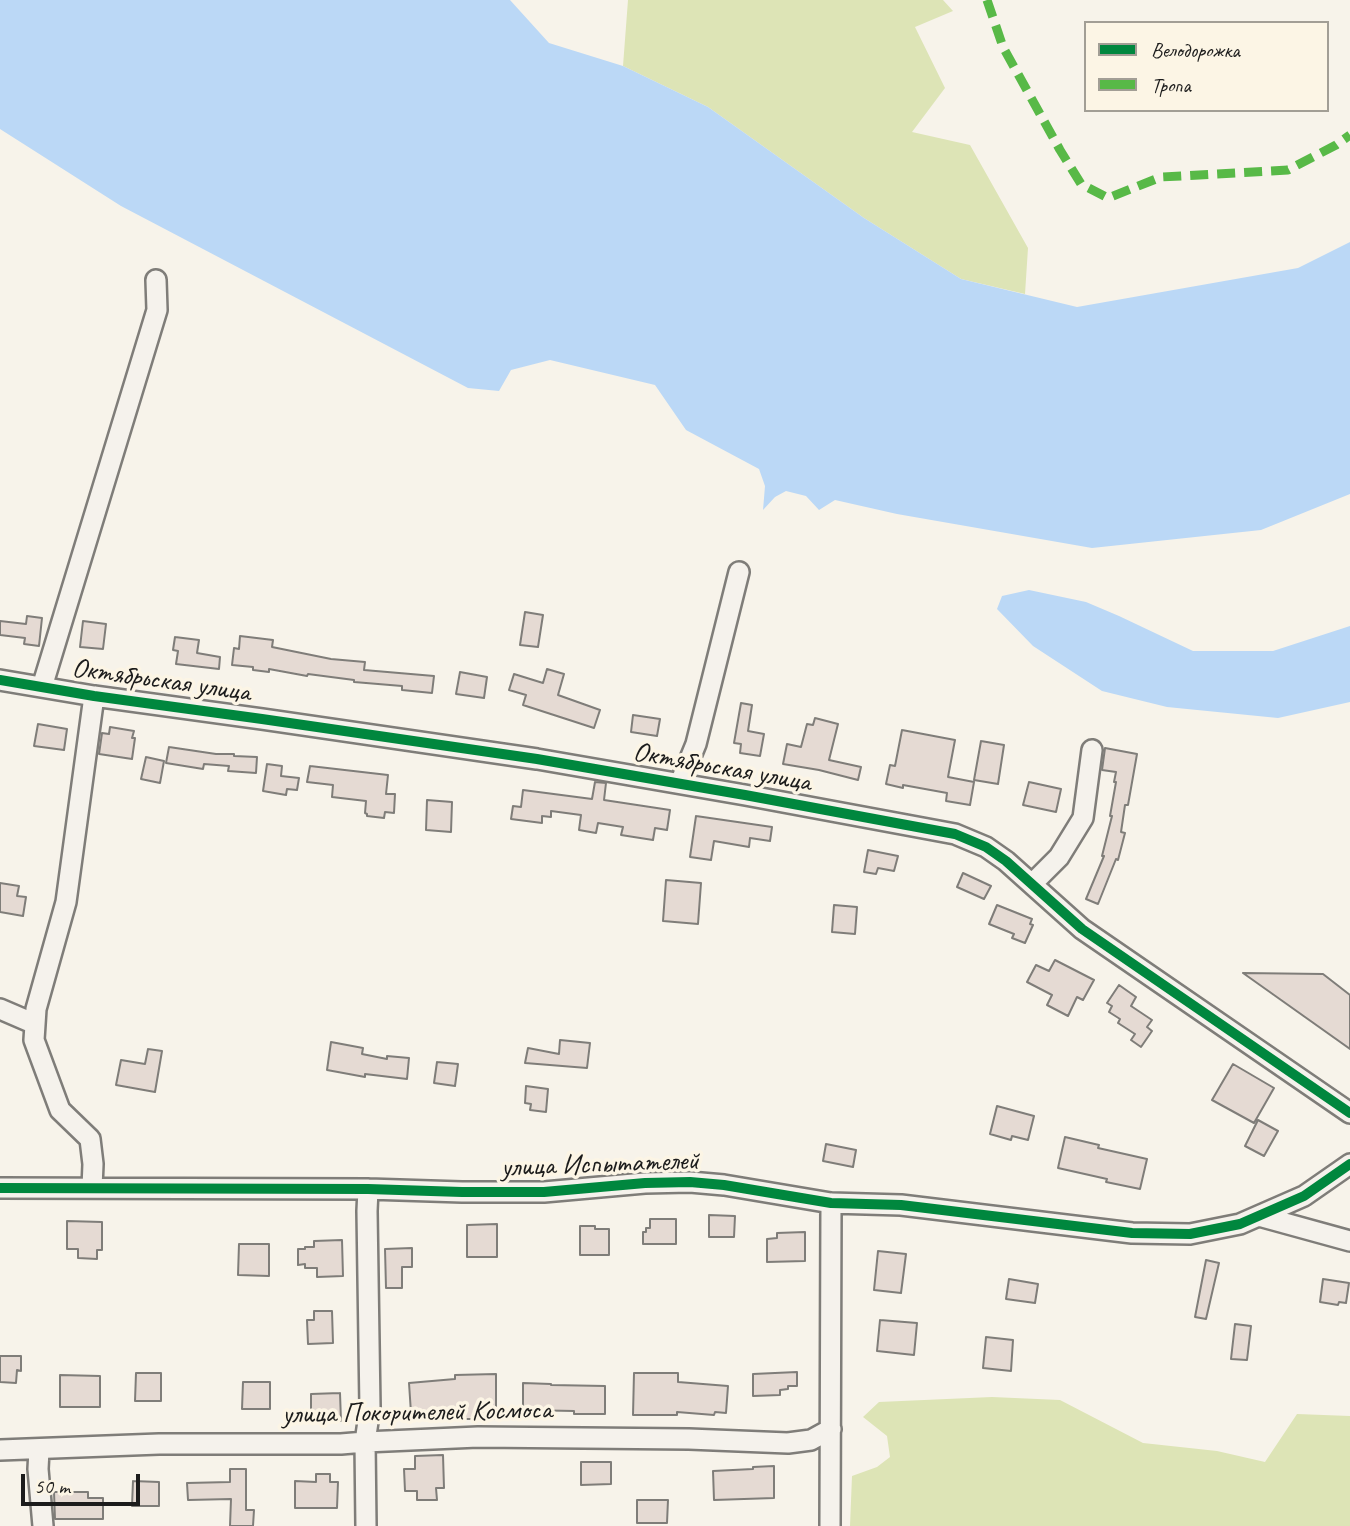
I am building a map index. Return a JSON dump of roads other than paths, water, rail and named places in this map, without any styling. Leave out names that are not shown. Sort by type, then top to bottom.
[{"type":"street","points":[[43,687],[157,310],[156,279]]},
{"type":"street","points":[[680,783],[696,744],[739,572]]},
{"type":"street","name":"Октябрьская улица","points":[[0,680],[94,696],[523,757],[955,834],[986,847],[1006,861],[1082,929],[1350,1113]]},
{"type":"street","points":[[92,1188],[90,1139],[60,1110],[34,1040],[36,1009],[66,902],[94,696]]},
{"type":"street","points":[[1032,884],[1059,857],[1083,818],[1092,750]]},
{"type":"street","points":[[0,1009],[35,1024]]},
{"type":"street","name":"улица Испытателей","points":[[0,1188],[544,1192],[690,1182],[831,1203],[901,1205],[1132,1233],[1190,1234],[1240,1224],[1259,1216],[1304,1196],[1350,1164]]},
{"type":"street","points":[[366,1526],[365,1442],[370,1408],[366,1212],[368,1189]]},
{"type":"street","points":[[830,1526],[831,1203]]},
{"type":"street","points":[[1259,1216],[1350,1241]]},
{"type":"street","name":"улица Покорителей Космоса","points":[[0,1450],[159,1444],[341,1444],[478,1437],[690,1439],[788,1443],[811,1440],[831,1429]]},
{"type":"street","points":[[39,1450],[43,1526]]},
{"type":"water","points":[[0,0],[510,0],[549,43],[623,66],[708,107],[864,218],[961,279],[1077,307],[1298,268],[1350,242],[1350,494],[1261,530],[1092,548],[897,514],[835,500],[819,510],[806,496],[786,491],[775,497],[763,510],[765,486],[759,469],[686,430],[655,385],[550,360],[511,370],[499,391],[468,388],[121,206],[0,129]]},
{"type":"water","points":[[1029,590],[1086,602],[1193,651],[1273,651],[1350,626],[1350,702],[1278,718],[1167,707],[1102,691],[1033,646],[997,609],[1002,596]]}]
